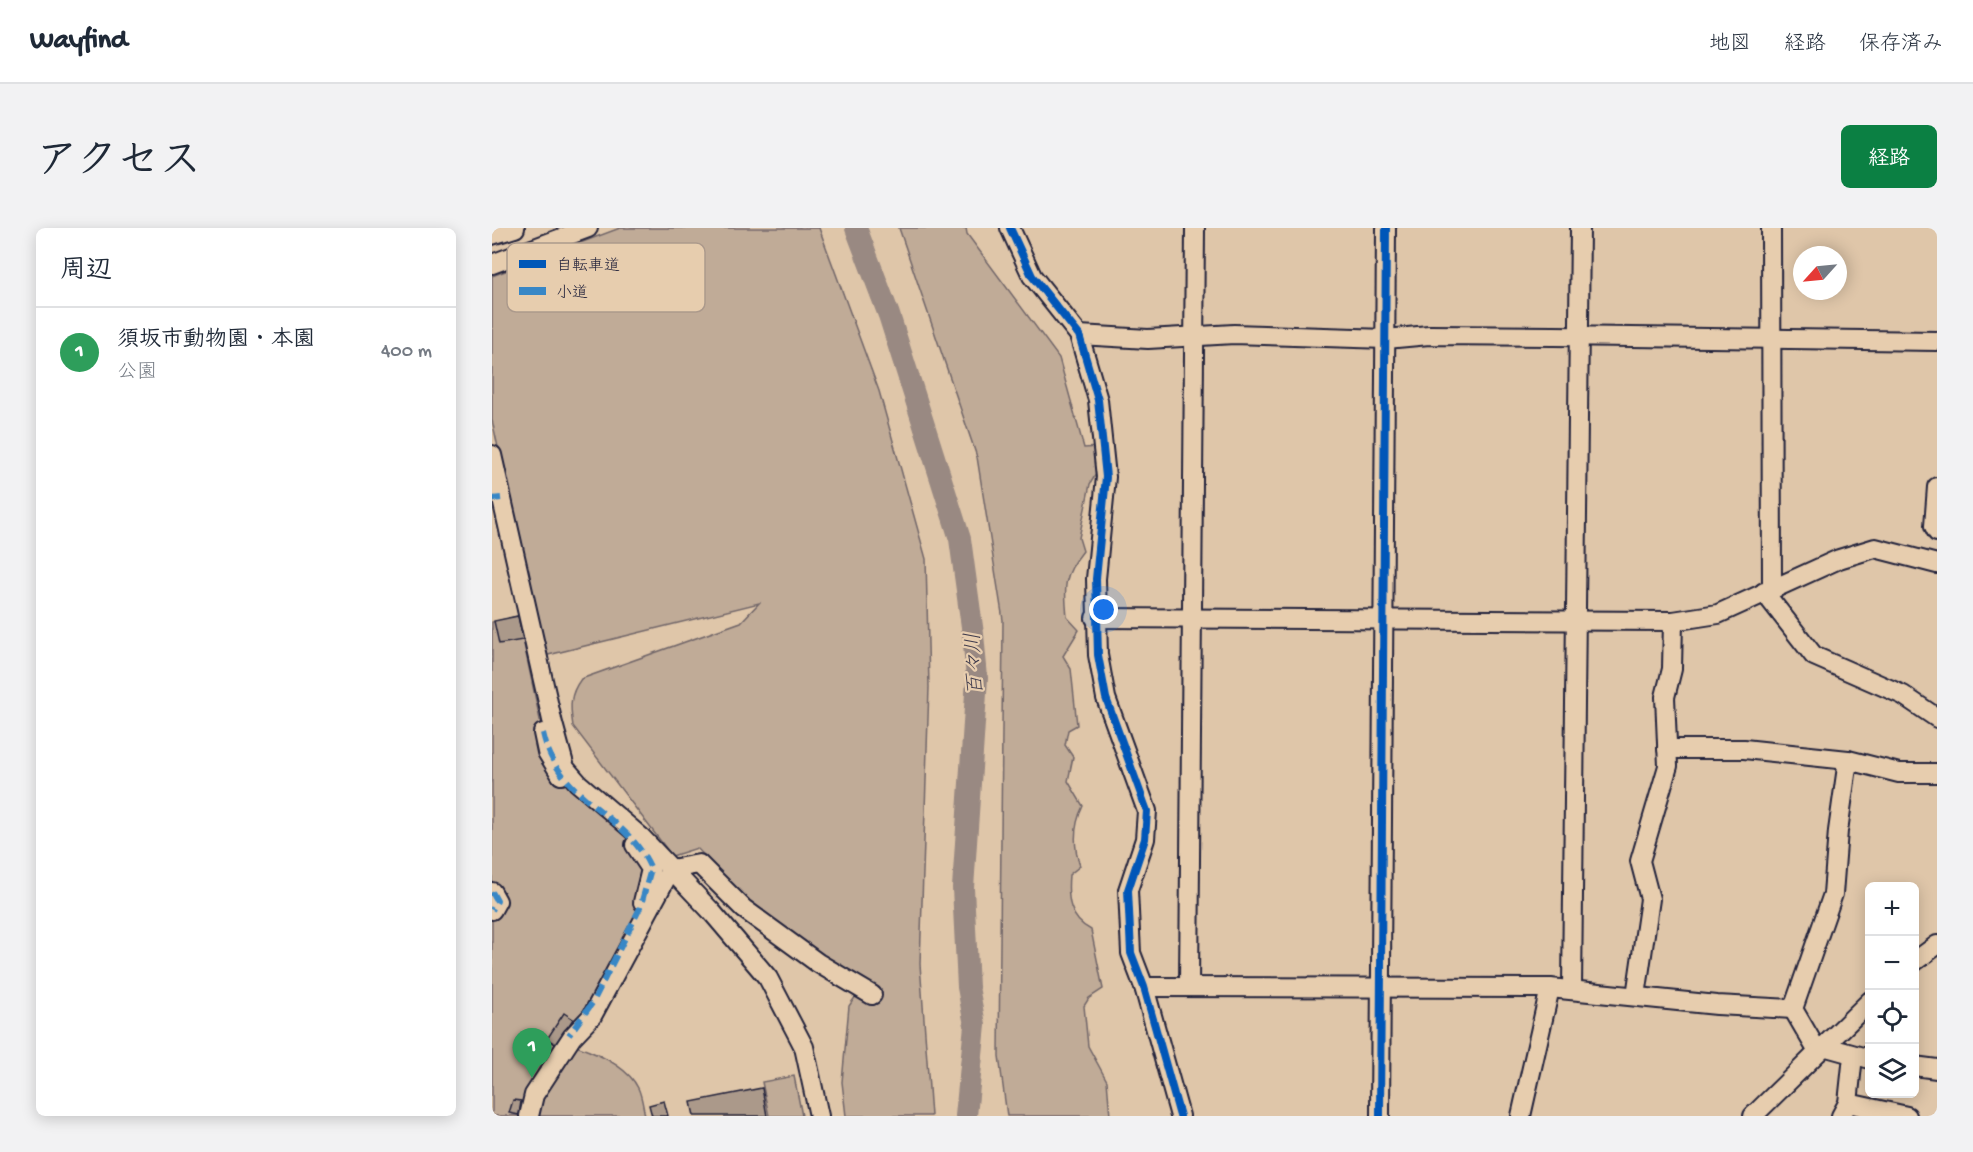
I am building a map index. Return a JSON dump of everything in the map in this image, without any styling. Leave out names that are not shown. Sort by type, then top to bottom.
[{"type":"street","points":[[492,235],[515,228]]},
{"type":"street","points":[[548,243],[588,228]]},
{"type":"street","points":[[1010,228],[1032,276],[1079,335],[1098,400],[1106,477],[1095,618],[1098,655],[1106,698],[1147,811],[1145,839],[1128,890],[1131,953],[1144,987],[1180,1116]]},
{"type":"street","points":[[1189,987],[1195,228]]},
{"type":"street","points":[[1380,1116],[1386,228]]},
{"type":"street","points":[[1572,989],[1578,620],[1580,228]]},
{"type":"street","points":[[1771,228],[1772,340],[1768,590],[1814,657],[1903,695],[1937,718]]},
{"type":"street","points":[[492,264],[507,258]]},
{"type":"street","points":[[1079,335],[1148,339],[1234,334],[1386,339],[1429,335],[1937,341]]},
{"type":"street","points":[[492,455],[497,498],[565,768],[578,783],[642,837],[711,911],[768,978],[804,1047],[819,1116]]},
{"type":"street","points":[[1937,487],[1934,526],[1937,532]]},
{"type":"street","points":[[1095,618],[1673,621],[1718,614],[1839,559],[1875,549],[1937,564]]},
{"type":"street","points":[[1636,996],[1650,899],[1640,861],[1668,766],[1665,697],[1672,669],[1673,621]]},
{"type":"street","points":[[543,733],[547,752],[562,777],[634,843],[651,868],[640,908],[593,1002],[569,1035]]},
{"type":"street","points":[[1667,749],[1744,749],[1848,760],[1899,773],[1937,772]]},
{"type":"street","points":[[1793,1009],[1833,894],[1838,831],[1848,760]]},
{"type":"street","points":[[670,869],[699,864],[744,909],[818,963],[872,995]]},
{"type":"street","points":[[530,1116],[534,1095],[572,1037],[592,1016],[670,869]]},
{"type":"street","points":[[492,892],[497,901],[492,910]]},
{"type":"street","points":[[1919,958],[1937,945]]},
{"type":"street","points":[[1144,987],[1550,988],[1717,1005],[1793,1009]]},
{"type":"street","points":[[1521,1116],[1550,988]]},
{"type":"street","points":[[1753,1116],[1865,1005]]},
{"type":"street","points":[[1793,1009],[1820,1049],[1861,1057],[1845,1109],[1906,1116]]},
{"type":"street","points":[[1919,1067],[1937,1069]]},
{"type":"shaded area","points":[[620,228],[819,228],[879,391],[926,559],[929,687],[920,964],[931,1116],[846,1116],[842,1082],[849,1006],[865,983],[835,966],[752,905],[697,848],[672,856],[573,726],[571,701],[574,690],[581,679],[741,622],[759,603],[544,656],[492,420],[492,276],[507,270],[507,312],[705,312],[705,243],[580,243]]},
{"type":"shaded area","points":[[899,228],[966,228],[967,234],[1059,358],[1084,448],[1098,447],[1100,467],[1090,484],[1079,538],[1083,551],[1068,575],[1065,590],[1067,617],[1079,630],[1063,656],[1071,669],[1077,725],[1068,730],[1065,745],[1073,757],[1068,781],[1083,806],[1077,821],[1075,836],[1080,866],[1069,875],[1068,892],[1074,914],[1091,930],[1103,989],[1089,998],[1084,1006],[1088,1046],[1107,1081],[1110,1116],[1007,1116],[999,1056],[1003,620],[977,457]]},
{"type":"shaded area","points":[[518,616],[547,753],[648,861],[640,908],[597,994],[527,1116],[492,1116],[492,622]]},
{"type":"shaded area","points":[[576,1046],[619,1067],[633,1080],[639,1091],[645,1116],[534,1116],[536,1103]]},
{"type":"shaded area","points":[[794,1076],[802,1116],[769,1116],[762,1082]]},
{"type":"building","points":[[518,616],[523,640],[499,644],[494,621]]},
{"type":"building","points":[[564,1013],[573,1019],[557,1045],[547,1039]]},
{"type":"building","points":[[762,1088],[767,1116],[694,1116],[691,1102]]},
{"type":"building","points":[[513,1100],[521,1101],[519,1115],[509,1113]]},
{"type":"building","points":[[664,1101],[668,1116],[652,1116],[649,1105]]},
{"type":"waterway","name":"百々川","points":[[856,228],[889,315],[960,539],[973,634],[977,678],[963,888],[968,987],[975,1025],[966,1116]]},
{"type":"marked path","points":[[492,499],[501,498]]},
{"type":"marked path","points":[[543,733],[551,756],[563,775],[577,791],[626,833],[640,850],[651,869],[640,908],[593,1002],[569,1035]]},
{"type":"marked path","points":[[492,892],[497,901],[492,910]]},
{"type":"cycle path","points":[[1010,228],[1032,276],[1079,335],[1098,400],[1106,477],[1096,579],[1098,655],[1106,698],[1147,811],[1145,839],[1128,890],[1131,953],[1144,987],[1180,1116]]},
{"type":"cycle path","points":[[1380,1116],[1386,228]]},
{"type":"place","name":"須坂市動物園・本園","points":[[532,1078]]}]
